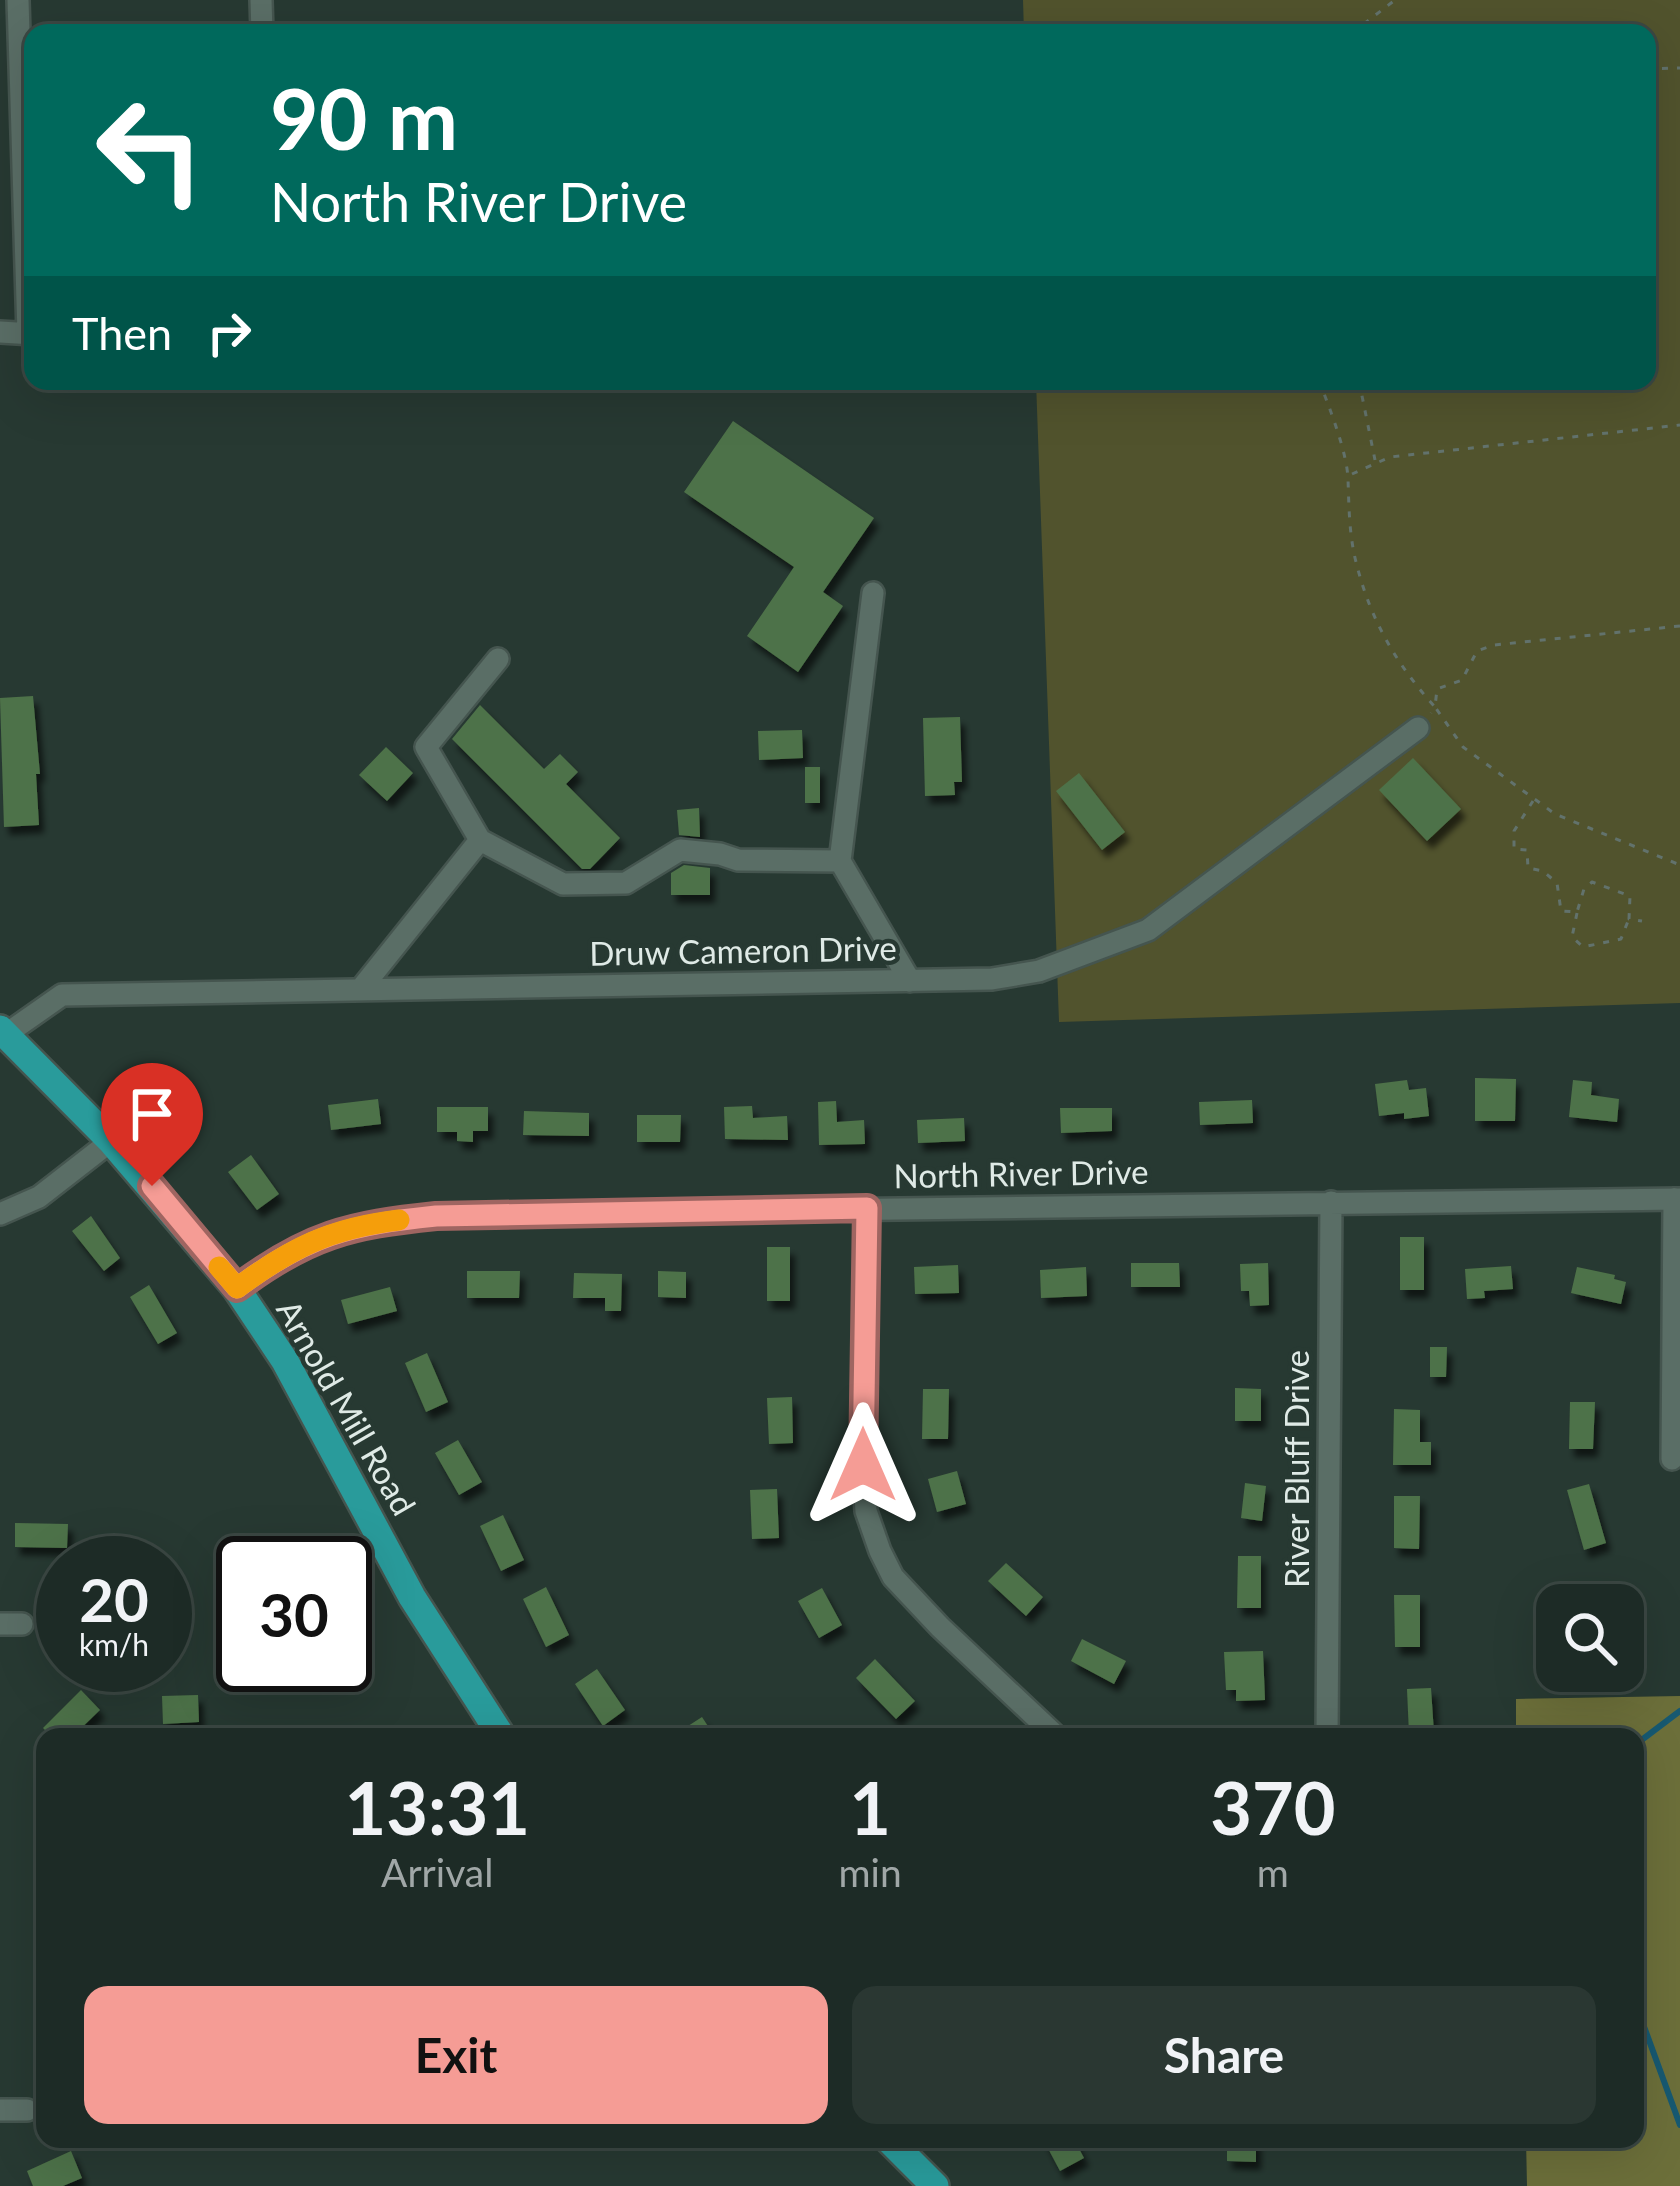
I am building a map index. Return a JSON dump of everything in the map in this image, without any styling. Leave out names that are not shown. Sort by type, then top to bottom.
[{"type":"main road","name":"Arnold Mill Road","points":[[3,1032],[112,1141],[237,1288],[285,1361],[412,1597],[496,1728]]},
{"type":"main road","points":[[897,2148],[935,2186]]},
{"type":"street","points":[[0,1],[9,0]]},
{"type":"street","points":[[18,0],[24,154]]},
{"type":"street","points":[[874,593],[840,861],[910,981]]},
{"type":"street","points":[[498,659],[426,747],[480,840],[563,884],[626,883],[680,850],[738,860],[840,861]]},
{"type":"street","name":"Druw Cameron Drive","points":[[3,1032],[62,995],[992,979],[1039,971],[1148,931],[1418,728]]},
{"type":"street","points":[[360,990],[480,840]]},
{"type":"street","points":[[0,1214],[38,1198],[112,1141]]},
{"type":"street","points":[[1672,1459],[1677,1199]]},
{"type":"street","name":"North River Drive","points":[[237,1288],[311,1240],[381,1222],[480,1214],[1677,1199]]},
{"type":"street","name":"River Bluff Drive","points":[[1327,1728],[1331,1202]]},
{"type":"street","points":[[867,1208],[863,1465],[866,1510],[880,1551],[893,1576],[940,1628],[1047,1728]]},
{"type":"street","points":[[0,2110],[27,2110]]},
{"type":"path","points":[[1364,24],[1395,0]]},
{"type":"path","points":[[1322,390],[1348,476],[1346,501],[1353,547],[1370,606],[1385,642],[1463,747],[1575,823],[1680,865]]},
{"type":"path","points":[[1361,390],[1375,461]]},
{"type":"path","points":[[1348,476],[1375,461],[1433,451],[1680,425]]},
{"type":"path","points":[[1418,728],[1435,707],[1437,689],[1462,680],[1478,651],[1494,645],[1680,626]]},
{"type":"path","points":[[1534,799],[1514,831],[1514,849],[1527,850],[1528,868],[1543,871],[1557,883],[1561,911],[1577,912]]},
{"type":"path","points":[[1592,882],[1630,896],[1621,939],[1583,947],[1572,937],[1577,912],[1584,889],[1592,882]]},
{"type":"path","points":[[1628,919],[1642,921]]},
{"type":"green space","points":[[1023,0],[1680,0],[1680,1003],[1059,1022],[1036,390],[1656,390],[1656,24],[1024,24]]},
{"type":"green space","points":[[1680,1696],[1680,2186],[1527,2186],[1526,2148],[1644,2148],[1644,1728],[1516,1728],[1516,1699]]},
{"type":"building","points":[[733,421],[874,518],[823,592],[843,606],[798,672],[747,636],[794,567],[684,492]]},
{"type":"building","points":[[33,696],[39,825],[4,827],[0,698]]},
{"type":"building","points":[[480,705],[544,769],[560,754],[578,772],[566,784],[620,838],[590,869],[582,869],[452,739]]},
{"type":"building","points":[[960,717],[962,782],[954,782],[955,795],[925,796],[923,718]]},
{"type":"building","points":[[802,730],[803,758],[759,760],[758,731]]},
{"type":"building","points":[[386,747],[413,773],[387,801],[359,775]]},
{"type":"building","points":[[1413,758],[1461,809],[1427,841],[1379,790]]},
{"type":"building","points":[[805,767],[820,767],[820,803],[805,803]]},
{"type":"building","points":[[1079,773],[1125,832],[1102,850],[1056,791]]},
{"type":"building","points":[[699,808],[700,837],[679,835],[677,810]]},
{"type":"building","points":[[684,865],[710,868],[710,895],[671,895],[671,873]]},
{"type":"building","points":[[1475,1078],[1516,1079],[1515,1121],[1475,1121]]},
{"type":"building","points":[[1407,1080],[1409,1090],[1426,1088],[1429,1116],[1379,1116],[1375,1084]]},
{"type":"building","points":[[1573,1080],[1592,1082],[1591,1095],[1619,1099],[1617,1122],[1569,1117]]},
{"type":"building","points":[[378,1099],[381,1124],[331,1130],[328,1105]]},
{"type":"building","points":[[1252,1100],[1253,1123],[1200,1125],[1199,1102]]},
{"type":"building","points":[[836,1101],[837,1122],[864,1120],[865,1144],[819,1145],[818,1102]]},
{"type":"building","points":[[752,1106],[753,1118],[787,1116],[788,1140],[725,1139],[724,1107]]},
{"type":"building","points":[[437,1107],[488,1107],[488,1131],[473,1131],[473,1142],[457,1141],[457,1132],[437,1132]]},
{"type":"building","points":[[1060,1108],[1112,1108],[1112,1131],[1061,1133]]},
{"type":"building","points":[[524,1111],[589,1113],[589,1136],[523,1135]]},
{"type":"building","points":[[637,1115],[681,1115],[680,1142],[637,1142]]},
{"type":"building","points":[[964,1118],[965,1141],[918,1143],[917,1120]]},
{"type":"building","points":[[251,1155],[279,1194],[257,1210],[228,1172]]},
{"type":"building","points":[[91,1216],[120,1258],[104,1271],[72,1231]]},
{"type":"building","points":[[1400,1237],[1424,1237],[1424,1290],[1400,1290]]},
{"type":"building","points":[[767,1247],[790,1247],[790,1301],[767,1301]]},
{"type":"building","points":[[1131,1263],[1179,1263],[1180,1287],[1131,1287]]},
{"type":"building","points":[[1268,1263],[1269,1305],[1250,1306],[1249,1291],[1241,1291],[1240,1264]]},
{"type":"building","points":[[958,1265],[959,1293],[915,1294],[914,1267]]},
{"type":"building","points":[[1511,1266],[1513,1289],[1484,1291],[1485,1298],[1467,1299],[1465,1269]]},
{"type":"building","points":[[1086,1267],[1087,1296],[1041,1298],[1040,1270]]},
{"type":"building","points":[[1577,1267],[1626,1282],[1621,1304],[1571,1293]]},
{"type":"building","points":[[467,1271],[520,1271],[519,1298],[467,1298]]},
{"type":"building","points":[[658,1271],[686,1272],[686,1298],[658,1297]]},
{"type":"building","points":[[574,1273],[622,1274],[621,1311],[605,1311],[605,1298],[573,1298]]},
{"type":"building","points":[[149,1285],[177,1333],[158,1344],[130,1297]]},
{"type":"building","points":[[390,1287],[397,1311],[348,1324],[341,1300]]},
{"type":"building","points":[[1430,1347],[1447,1347],[1446,1377],[1430,1377]]},
{"type":"building","points":[[427,1353],[448,1402],[426,1412],[405,1363]]},
{"type":"building","points":[[1235,1388],[1261,1389],[1261,1421],[1235,1421]]},
{"type":"building","points":[[923,1389],[949,1389],[948,1439],[922,1439]]},
{"type":"building","points":[[792,1397],[793,1443],[769,1444],[767,1398]]},
{"type":"building","points":[[1570,1402],[1595,1402],[1593,1449],[1569,1449]]},
{"type":"building","points":[[1394,1409],[1420,1410],[1420,1442],[1431,1442],[1431,1465],[1393,1465]]},
{"type":"building","points":[[458,1440],[482,1482],[459,1495],[435,1453]]},
{"type":"building","points":[[957,1471],[966,1504],[937,1512],[928,1479]]},
{"type":"building","points":[[1245,1483],[1266,1486],[1262,1521],[1241,1518]]},
{"type":"building","points":[[1589,1484],[1606,1543],[1584,1550],[1567,1490]]},
{"type":"building","points":[[777,1489],[779,1538],[752,1539],[750,1490]]},
{"type":"building","points":[[1394,1496],[1420,1496],[1419,1549],[1394,1548]]},
{"type":"building","points":[[503,1515],[524,1560],[501,1571],[480,1526]]},
{"type":"building","points":[[15,1523],[68,1524],[68,1536],[36,1536],[36,1547],[15,1547]]},
{"type":"building","points":[[1238,1556],[1261,1556],[1261,1608],[1237,1608]]},
{"type":"building","points":[[1006,1563],[1043,1597],[1026,1616],[988,1581]]},
{"type":"building","points":[[546,1587],[569,1635],[546,1647],[523,1599]]},
{"type":"building","points":[[822,1588],[842,1625],[819,1638],[798,1601]]},
{"type":"building","points":[[1394,1595],[1420,1595],[1420,1647],[1395,1647]]},
{"type":"building","points":[[1082,1639],[1126,1661],[1114,1684],[1071,1661]]},
{"type":"building","points":[[1263,1651],[1265,1700],[1236,1701],[1236,1690],[1226,1690],[1224,1652]]},
{"type":"building","points":[[875,1659],[915,1701],[896,1719],[856,1678]]},
{"type":"building","points":[[597,1669],[625,1710],[603,1726],[575,1684]]},
{"type":"building","points":[[1431,1688],[1434,1728],[1409,1728],[1407,1689]]},
{"type":"building","points":[[83,1692],[100,1710],[81,1728],[43,1728]]},
{"type":"building","points":[[198,1695],[199,1722],[163,1724],[162,1696]]},
{"type":"building","points":[[702,1717],[709,1728],[685,1728]]},
{"type":"building","points":[[1048,2148],[1079,2148],[1084,2158],[1060,2171]]},
{"type":"building","points":[[1227,2148],[1256,2148],[1256,2162],[1227,2161]]},
{"type":"building","points":[[71,2151],[82,2178],[63,2186],[33,2186],[27,2171]]},
{"type":"waterway","points":[[1644,1738],[1680,1711]]},
{"type":"waterway","points":[[1644,2027],[1680,2125]]},
{"type":"slow traffic","points":[[219,1267],[237,1288],[311,1240],[399,1220]]},
{"type":"route","points":[[152,1186],[237,1288],[311,1240],[381,1222],[436,1216],[867,1208],[863,1465]]}]
